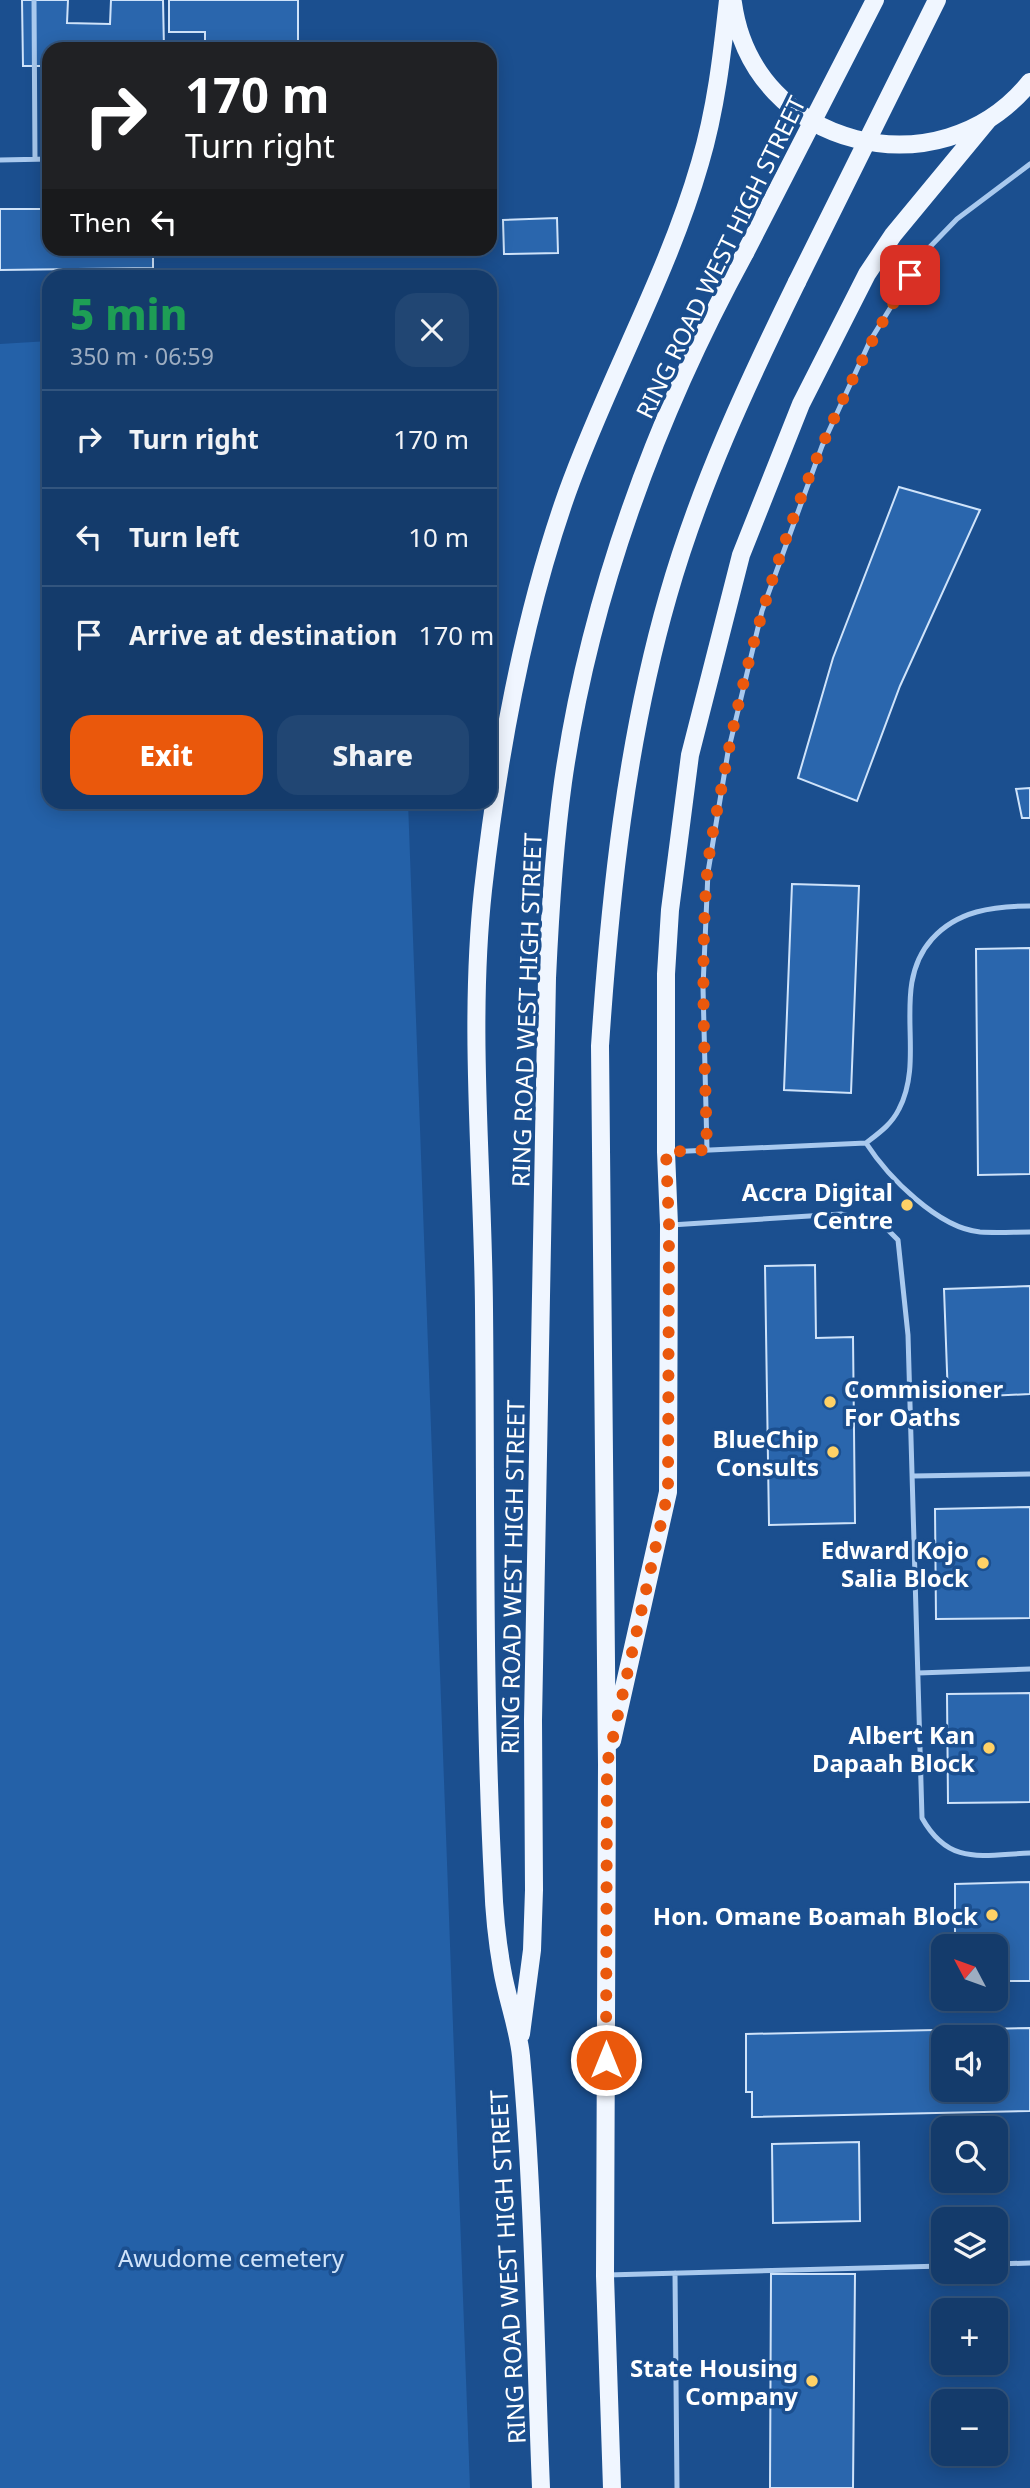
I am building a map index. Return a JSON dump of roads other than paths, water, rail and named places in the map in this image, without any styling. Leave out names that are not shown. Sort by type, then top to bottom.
[{"type":"main road","points":[[730,0],[747,53],[766,82],[791,108],[820,127],[852,139],[887,146],[922,144],[956,135],[988,120]]},
{"type":"main road","name":"RING ROAD WEST HIGH STREET","points":[[497,798],[514,686],[536,597],[568,492],[676,232],[699,166],[720,74],[730,0]]},
{"type":"main road","name":"RING ROAD WEST HIGH STREET","points":[[520,2044],[533,1938],[533,1720],[547,978],[550,901],[560,806],[583,675],[611,569],[649,461],[683,381],[875,0]]},
{"type":"main road","points":[[612,2488],[605,2276],[607,1764],[600,1046],[615,877],[636,735],[668,595],[715,460],[797,282],[937,0]]},
{"type":"main road","points":[[607,1764],[668,1492],[669,1225],[664,1052],[670,910],[690,755],[741,555],[801,404],[867,274],[893,235],[988,120],[1030,82]]},
{"type":"main road","name":"RING ROAD WEST HIGH STREET","points":[[495,809],[483,891],[476,982],[478,1169],[484,1303],[486,1723],[493,1889],[502,1970],[520,2044],[527,2131],[541,2488]]},
{"type":"lane","points":[[34,0],[35,159]]},
{"type":"lane","points":[[0,160],[42,159]]},
{"type":"lane","points":[[707,1150],[703,987],[708,872],[728,752],[762,611],[822,446],[870,341],[923,253],[957,219],[1030,164]]},
{"type":"lane","points":[[666,1152],[866,1143],[890,1125],[901,1107],[907,1086],[911,975],[919,954],[946,924],[978,911],[1030,906]]},
{"type":"lane","points":[[866,1143],[874,1156],[915,1198],[952,1224],[979,1232],[1030,1232]]},
{"type":"lane","points":[[669,1225],[841,1214],[865,1217],[883,1225],[898,1240],[914,1476],[922,1818],[932,1836],[949,1851],[978,1855],[1030,1853]]},
{"type":"lane","points":[[914,1476],[1030,1474]]},
{"type":"lane","points":[[918,1673],[1030,1669]]},
{"type":"lane","points":[[1008,2264],[1030,2263]]},
{"type":"lane","points":[[605,2276],[931,2266]]},
{"type":"lane","points":[[675,2273],[677,2488]]},
{"type":"place","name":"Accra Digital Centre","points":[[907,1205]]},
{"type":"place","name":"Commisioner For Oaths","points":[[830,1402]]},
{"type":"place","name":"BlueChip Consults","points":[[833,1452]]},
{"type":"place","name":"Edward Kojo Salia Block","points":[[983,1563]]},
{"type":"place","name":"Albert Kan Dapaah Block","points":[[989,1748]]},
{"type":"place","name":"Hon. Omane Boamah Block","points":[[992,1915]]},
{"type":"place","name":"State Housing Company","points":[[812,2381]]},
{"type":"park label","name":"Awudome cemetery","points":[[231,2257]]}]
